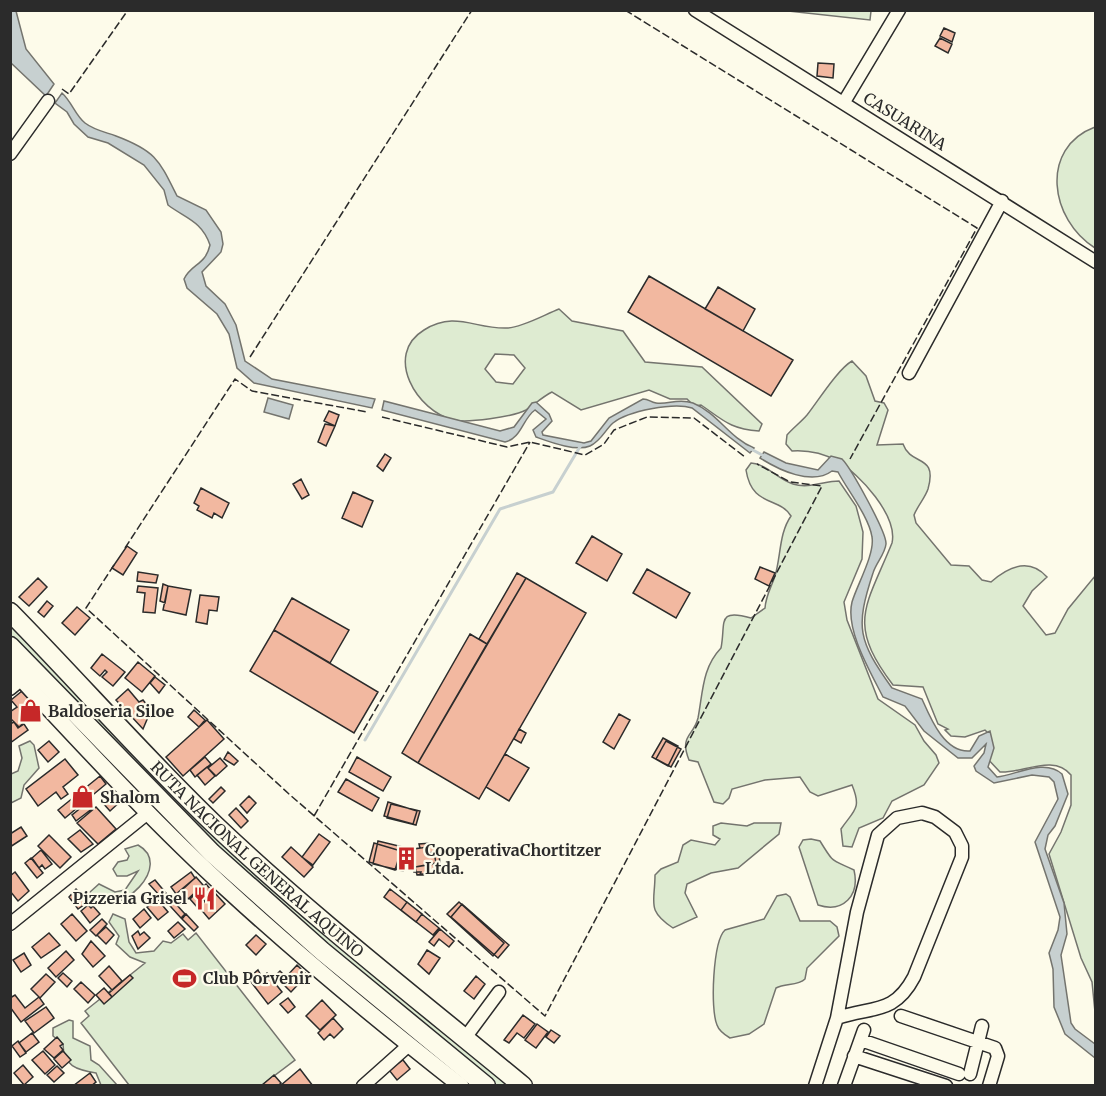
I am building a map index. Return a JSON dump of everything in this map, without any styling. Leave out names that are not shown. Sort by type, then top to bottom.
[{"type":"highway","name":"RUTA NACIONAL GENERAL AQUINO","points":[[10,612],[213,823],[315,916],[523,1086]]},
{"type":"highway","name":"RUTA NACIONAL GENERAL AQUINO","points":[[10,646],[212,853],[322,951],[486,1086]]},
{"type":"main road","points":[[10,667],[16,684],[230,893],[409,1045],[461,1086]]},
{"type":"main road","points":[[322,951],[461,1086]]},
{"type":"street","name":"CASUARINA","points":[[694,10],[1002,201],[1095,262]]},
{"type":"street","points":[[844,102],[899,10]]},
{"type":"street","points":[[12,147],[48,101]]},
{"type":"street","points":[[909,373],[1002,201]]},
{"type":"street","points":[[10,924],[149,812]]},
{"type":"street","points":[[815,1086],[837,1018],[857,912],[878,835],[897,818],[922,813],[935,817],[955,832],[963,846],[962,857],[914,977],[904,995],[885,1007],[837,1018]]},
{"type":"street","points":[[465,1038],[498,992]]},
{"type":"street","points":[[900,1016],[995,1048],[998,1052],[989,1086]]},
{"type":"street","points":[[960,1078],[982,1026]]},
{"type":"street","points":[[844,1086],[862,1035],[976,1086]]},
{"type":"street","points":[[363,1086],[409,1045]]},
{"type":"street","points":[[854,1056],[946,1086]]},
{"type":"green space","points":[[779,10],[871,10],[871,11],[870,20]]},
{"type":"green space","points":[[1095,127],[1095,248],[1080,236],[1068,220],[1060,203],[1057,185],[1059,167],[1065,151],[1077,137]]},
{"type":"green space","points":[[559,309],[572,321],[623,331],[645,362],[702,367],[762,424],[759,431],[734,426],[701,405],[694,406],[687,399],[670,399],[649,390],[581,410],[552,392],[520,413],[460,421],[440,415],[417,395],[406,367],[406,353],[412,341],[424,330],[435,324],[456,321],[508,328],[527,323]],"holes":[[[495,354],[514,355],[525,368],[513,384],[496,382],[485,369]]]},
{"type":"green space","points":[[852,361],[866,376],[875,401],[884,403],[888,410],[877,445],[903,444],[912,456],[927,465],[930,478],[928,489],[914,515],[916,523],[951,565],[969,566],[982,580],[991,582],[1004,572],[1019,566],[1033,567],[1040,571],[1047,577],[1032,591],[1023,606],[1046,635],[1055,633],[1068,609],[1095,576],[1095,1012],[1092,982],[1081,958],[1049,854],[1061,832],[1071,805],[1071,775],[1064,769],[1047,765],[1000,772],[985,756],[988,733],[985,730],[965,737],[951,736],[945,730],[948,729],[938,724],[923,687],[893,685],[878,664],[869,646],[865,630],[868,600],[892,543],[889,521],[875,497],[846,467],[821,454],[792,451],[786,444],[787,435],[807,415],[846,365]]},
{"type":"green space","points":[[751,463],[762,466],[793,484],[811,485],[839,481],[856,506],[863,532],[862,559],[844,602],[847,620],[878,699],[915,725],[939,763],[924,785],[892,801],[883,818],[859,828],[852,847],[843,846],[841,829],[855,809],[856,799],[852,785],[818,796],[810,792],[800,777],[765,780],[732,789],[729,798],[723,804],[714,802],[698,762],[689,760],[686,752],[686,740],[698,718],[707,672],[721,648],[725,620],[732,615],[751,618],[765,608],[777,568],[784,530],[791,516],[786,510],[766,500],[754,490],[746,470]]},
{"type":"green space","points":[[10,623],[136,752],[512,1085],[495,1085],[256,886],[11,638]]},
{"type":"green space","points":[[30,741],[34,745],[39,768],[24,785],[21,798],[11,803],[11,774],[18,771],[22,758],[19,746]]},
{"type":"green space","points":[[721,823],[747,826],[754,823],[781,823],[779,834],[738,868],[711,873],[687,884],[685,893],[697,917],[673,928],[664,922],[655,911],[655,875],[661,869],[678,862],[683,845],[691,840],[715,845],[720,839],[713,835],[713,826]]},
{"type":"green space","points":[[803,840],[820,841],[834,860],[854,870],[852,895],[835,907],[818,905],[799,847]]},
{"type":"green space","points":[[138,845],[148,854],[150,865],[147,876],[139,887],[116,902],[102,904],[89,901],[90,892],[99,884],[115,892],[125,890],[138,871],[127,876],[117,876],[113,869],[118,862],[127,860],[129,856],[125,849]]},
{"type":"green space","points":[[786,894],[790,897],[800,921],[830,921],[837,927],[839,936],[807,968],[805,979],[799,983],[776,988],[764,1024],[749,1034],[730,1038],[722,1033],[715,1017],[715,961],[721,937],[725,930],[764,919],[777,896]]},
{"type":"green space","name":"Club Porvenir","points":[[113,914],[125,919],[129,942],[136,953],[154,951],[163,941],[171,943],[183,934],[188,940],[196,933],[295,1060],[262,1085],[129,1085],[81,1023],[89,1016],[85,1011],[145,963],[130,957],[116,944],[119,936],[109,922]]},
{"type":"green space","points":[[69,1020],[73,1021],[73,1038],[90,1046],[91,1060],[99,1065],[117,1085],[101,1085],[96,1073],[77,1068],[68,1062],[63,1044],[53,1036],[53,1028]]},
{"type":"shaded area","points":[[11,11],[16,11],[26,49],[54,84],[46,96],[11,63]]},
{"type":"shaded area","points":[[62,93],[85,123],[129,141],[148,152],[166,174],[177,196],[206,210],[221,232],[223,244],[221,252],[202,272],[206,286],[225,304],[236,325],[245,361],[272,379],[375,399],[372,408],[254,383],[237,368],[229,334],[217,314],[187,288],[184,279],[208,252],[210,245],[207,237],[198,225],[168,205],[164,190],[144,165],[108,143],[88,137],[74,124],[67,112],[55,103]]},
{"type":"shaded area","points":[[268,398],[293,405],[289,419],[264,412]]},
{"type":"shaded area","points":[[643,399],[654,403],[682,401],[693,403],[710,413],[745,444],[754,448],[750,453],[692,408],[684,406],[663,407],[629,415],[613,423],[594,444],[584,448],[563,446],[536,437],[533,430],[546,419],[535,410],[515,437],[505,442],[382,410],[384,401],[500,431],[514,427],[532,403],[536,402],[549,414],[552,421],[542,432],[543,435],[584,443],[591,441],[609,418]]},
{"type":"shaded area","points":[[764,452],[786,463],[818,470],[831,456],[842,459],[868,501],[881,527],[886,544],[874,569],[867,592],[862,621],[863,633],[872,658],[892,688],[922,699],[945,740],[961,750],[970,751],[979,736],[990,731],[994,748],[988,767],[997,777],[1039,767],[1055,769],[1062,774],[1068,794],[1055,826],[1048,835],[1045,849],[1064,903],[1067,934],[1061,955],[1071,1023],[1075,1029],[1095,1044],[1095,1058],[1065,1034],[1054,1007],[1053,969],[1049,953],[1058,930],[1060,917],[1035,842],[1058,799],[1054,782],[1049,777],[1032,775],[994,783],[976,771],[974,766],[984,753],[986,744],[972,758],[958,758],[924,731],[905,706],[883,697],[860,651],[852,625],[852,602],[871,552],[872,537],[867,521],[838,472],[832,471],[815,477],[796,475],[760,458]]},
{"type":"building","points":[[944,28],[955,33],[952,42],[940,36]]},
{"type":"building","points":[[940,38],[952,44],[948,53],[935,46]]},
{"type":"building","points":[[818,63],[834,64],[833,78],[817,76]]},
{"type":"building","points":[[649,276],[793,360],[771,396],[628,312]]},
{"type":"building","points":[[718,287],[755,309],[743,331],[705,309]]},
{"type":"building","points":[[329,411],[339,415],[335,426],[324,421]]},
{"type":"building","points":[[325,424],[335,426],[326,446],[318,442]]},
{"type":"building","points":[[385,454],[391,458],[383,471],[377,466]]},
{"type":"building","points":[[301,479],[309,495],[302,499],[293,484]]},
{"type":"building","points":[[201,488],[229,503],[222,518],[214,513],[212,518],[197,510],[199,506],[194,503]]},
{"type":"building","points":[[353,492],[373,501],[362,527],[342,518]]},
{"type":"building","points":[[592,536],[622,554],[607,581],[576,563]]},
{"type":"building","points":[[127,546],[137,553],[123,575],[112,568]]},
{"type":"building","points":[[760,567],[775,573],[769,586],[755,579]]},
{"type":"building","points":[[647,569],[690,593],[676,618],[633,593]]},
{"type":"building","points":[[138,572],[158,575],[156,583],[137,581]]},
{"type":"building","points":[[517,573],[526,578],[487,644],[479,639]]},
{"type":"building","points":[[38,578],[47,587],[29,606],[19,597]]},
{"type":"building","points":[[526,578],[586,613],[479,799],[418,763]]},
{"type":"building","points":[[163,584],[168,586],[165,603],[160,601]]},
{"type":"building","points":[[138,586],[158,588],[155,613],[143,612],[145,593],[137,592]]},
{"type":"building","points":[[168,586],[191,590],[186,615],[163,610]]},
{"type":"building","points":[[200,595],[219,597],[217,611],[209,610],[207,624],[196,622]]},
{"type":"building","points":[[292,598],[349,630],[330,663],[274,630]]},
{"type":"building","points":[[47,601],[53,606],[44,617],[38,612]]},
{"type":"building","points":[[77,607],[90,618],[75,635],[62,623]]},
{"type":"building","points":[[274,630],[378,692],[354,733],[250,671]]},
{"type":"building","points":[[470,634],[487,644],[418,763],[402,753]]},
{"type":"building","points":[[102,654],[125,672],[113,686],[102,677],[107,672],[105,670],[100,676],[91,668]]},
{"type":"building","points":[[138,662],[155,676],[142,692],[125,678]]},
{"type":"building","points":[[155,677],[165,685],[159,693],[150,683]]},
{"type":"building","points":[[128,689],[139,702],[143,700],[151,710],[143,729],[116,700]]},
{"type":"building","points":[[22,691],[38,710],[19,727],[10,718],[10,712],[17,707],[11,700]]},
{"type":"building","points":[[194,710],[205,720],[199,727],[188,717]]},
{"type":"building","points":[[619,714],[630,720],[614,749],[603,742]]},
{"type":"building","points":[[207,720],[224,739],[183,776],[166,757]]},
{"type":"building","points":[[14,722],[18,728],[24,724],[28,730],[10,743],[10,724]]},
{"type":"building","points":[[519,729],[526,733],[521,743],[514,739]]},
{"type":"building","points":[[663,738],[678,746],[668,766],[652,757]]},
{"type":"building","points":[[49,741],[59,752],[48,762],[38,750]]},
{"type":"building","points":[[666,741],[681,749],[671,767],[656,759]]},
{"type":"building","points":[[228,752],[238,761],[234,765],[224,759]]},
{"type":"building","points":[[505,754],[529,768],[509,801],[486,787]]},
{"type":"building","points":[[205,757],[211,764],[195,777],[190,770]]},
{"type":"building","points":[[357,757],[391,777],[383,791],[349,772]]},
{"type":"building","points":[[220,758],[227,766],[216,776],[208,768]]},
{"type":"building","points":[[65,759],[78,775],[63,787],[68,794],[61,799],[56,792],[38,806],[26,789]]},
{"type":"building","points":[[207,767],[215,776],[205,785],[197,775]]},
{"type":"building","name":"Shalom","points":[[100,776],[106,784],[65,818],[58,810]]},
{"type":"building","points":[[346,779],[379,798],[372,811],[338,792]]},
{"type":"building","points":[[221,787],[225,791],[213,803],[209,799]]},
{"type":"building","points":[[114,791],[122,800],[110,811],[102,802]]},
{"type":"building","points":[[249,796],[256,803],[247,813],[240,805]]},
{"type":"building","points":[[88,802],[93,808],[76,821],[72,815]]},
{"type":"building","name":"CooperativaChortitzer Ltda.","points":[[388,802],[417,811],[413,824],[384,816]]},
{"type":"building","name":"CooperativaChortitzer Ltda.","points":[[391,804],[420,811],[416,825],[387,818]]},
{"type":"building","points":[[96,807],[116,829],[98,844],[77,823]]},
{"type":"building","points":[[236,808],[248,821],[241,828],[229,815]]},
{"type":"building","points":[[21,827],[27,836],[10,847],[10,834]]},
{"type":"building","points":[[80,830],[93,844],[81,852],[68,839]]},
{"type":"building","points":[[319,834],[330,842],[313,865],[302,857]]},
{"type":"building","points":[[49,835],[71,857],[60,868],[38,846]]},
{"type":"building","name":"CooperativaChortitzer Ltda.","points":[[378,841],[407,848],[405,854],[413,855],[413,849],[420,848],[419,844],[432,843],[433,848],[439,847],[440,870],[433,871],[434,875],[420,875],[421,872],[414,872],[414,868],[403,867],[403,871],[373,864]]},
{"type":"building","points":[[374,843],[401,851],[395,870],[369,862]]},
{"type":"building","points":[[291,847],[313,867],[304,877],[282,857]]},
{"type":"building","points":[[427,847],[428,853],[434,852],[436,863],[410,868],[407,854],[415,853],[414,849]]},
{"type":"building","points":[[41,850],[52,864],[45,869],[42,865],[39,868],[32,858]]},
{"type":"building","points":[[399,856],[408,856],[410,868],[396,868]]},
{"type":"building","points":[[31,858],[43,873],[37,878],[25,863]]},
{"type":"building","points":[[434,864],[435,872],[417,875],[415,867]]},
{"type":"building","points":[[15,872],[29,891],[18,901],[10,891],[10,876]]},
{"type":"building","points":[[191,872],[195,878],[176,894],[171,887]]},
{"type":"building","points":[[196,877],[203,885],[188,899],[181,891]]},
{"type":"building","points":[[155,880],[165,892],[160,896],[149,884]]},
{"type":"building","points":[[206,884],[213,892],[197,907],[190,899]]},
{"type":"building","points":[[76,889],[88,902],[78,909],[69,897]]},
{"type":"building","points":[[390,889],[422,914],[416,922],[384,897]]},
{"type":"building","points":[[165,892],[185,914],[181,918],[161,896]]},
{"type":"building","points":[[214,892],[225,904],[209,919],[199,907]]},
{"type":"building","points":[[157,899],[168,912],[158,920],[147,907]]},
{"type":"building","points":[[407,902],[439,928],[433,935],[401,910]]},
{"type":"building","name":"CooperativaChortitzer Ltda.","points":[[459,902],[504,943],[493,956],[447,914]]},
{"type":"building","name":"CooperativaChortitzer Ltda.","points":[[462,904],[509,945],[498,958],[451,917]]},
{"type":"building","points":[[88,905],[91,908],[93,906],[100,914],[90,923],[81,911]]},
{"type":"building","points":[[144,909],[151,918],[140,928],[133,919]]},
{"type":"building","points":[[72,914],[87,931],[76,941],[61,924]]},
{"type":"building","points":[[186,914],[198,927],[194,931],[182,919]]},
{"type":"building","points":[[102,919],[107,924],[96,936],[90,930]]},
{"type":"building","points":[[178,922],[185,929],[174,938],[168,931]]},
{"type":"building","points":[[106,927],[114,935],[106,944],[97,935]]},
{"type":"building","points":[[440,929],[454,941],[449,947],[439,939],[434,946],[429,942]]},
{"type":"building","points":[[138,931],[140,935],[144,932],[150,938],[138,949],[132,936]]},
{"type":"building","points":[[49,933],[60,945],[41,958],[32,947]]},
{"type":"building","points":[[256,935],[266,944],[256,955],[246,945]]},
{"type":"building","points":[[91,941],[105,956],[93,967],[82,954]]},
{"type":"building","points":[[427,950],[440,958],[429,974],[418,964]]},
{"type":"building","points":[[66,951],[74,960],[56,977],[48,968]]},
{"type":"building","points":[[24,953],[31,965],[21,972],[13,960]]},
{"type":"building","points":[[297,965],[307,975],[291,992],[275,976],[280,971],[286,977]]},
{"type":"building","points":[[109,966],[122,981],[112,990],[99,976]]},
{"type":"building","points":[[258,970],[262,977],[267,973],[282,992],[268,1004],[248,978]]},
{"type":"building","points":[[63,973],[72,981],[67,987],[58,978]]},
{"type":"building","points":[[46,974],[55,982],[40,998],[31,989]]},
{"type":"building","points":[[130,975],[133,978],[112,997],[109,993]]},
{"type":"building","points":[[476,976],[485,984],[474,999],[464,991]]},
{"type":"building","points":[[81,982],[95,995],[88,1003],[74,989]]},
{"type":"building","points":[[104,988],[112,997],[104,1004],[96,995]]},
{"type":"building","points":[[15,995],[25,1008],[39,997],[44,1004],[21,1022],[10,1007],[10,998]]},
{"type":"building","points":[[288,998],[295,1007],[288,1013],[280,1004]]},
{"type":"building","points":[[322,1000],[336,1015],[320,1030],[306,1016]]},
{"type":"building","points":[[46,1007],[54,1018],[34,1033],[25,1021]]},
{"type":"building","points":[[523,1015],[535,1024],[524,1038],[517,1033],[509,1043],[504,1040]]},
{"type":"building","points":[[333,1018],[343,1029],[334,1038],[330,1034],[324,1040],[318,1033]]},
{"type":"building","points":[[537,1024],[548,1032],[536,1048],[525,1040]]},
{"type":"building","points":[[551,1030],[560,1036],[554,1043],[546,1037]]},
{"type":"building","points":[[32,1033],[39,1042],[26,1052],[19,1043]]},
{"type":"building","points":[[57,1037],[63,1044],[60,1046],[63,1050],[54,1058],[44,1049]]},
{"type":"building","points":[[18,1041],[26,1053],[20,1057],[12,1046]]},
{"type":"building","points":[[43,1051],[55,1065],[45,1074],[32,1060]]},
{"type":"building","points":[[63,1051],[71,1060],[62,1068],[54,1059]]},
{"type":"building","points":[[403,1060],[410,1069],[397,1080],[389,1070]]},
{"type":"building","points":[[23,1065],[33,1077],[24,1085],[14,1073]]},
{"type":"building","points":[[57,1066],[64,1073],[54,1082],[47,1075]]},
{"type":"building","points":[[300,1069],[313,1086],[280,1086]]},
{"type":"building","points":[[90,1073],[96,1082],[91,1086],[73,1086]]},
{"type":"building","points":[[274,1075],[281,1083],[278,1086],[261,1086]]},
{"type":"waterway","points":[[365,740],[500,509],[553,492],[581,445]]},
{"type":"waterway","points":[[749,448],[764,456]]},
{"type":"fence","points":[[62,89],[69,94],[128,10]]},
{"type":"fence","points":[[250,357],[472,10]]},
{"type":"fence","points":[[625,10],[977,228],[850,459]]},
{"type":"fence","points":[[125,548],[235,379],[252,391],[367,412]]},
{"type":"fence","points":[[382,417],[507,447],[530,442],[585,455],[604,444],[614,430],[647,417],[694,418],[745,457]]},
{"type":"fence","points":[[314,816],[530,442]]},
{"type":"fence","points":[[114,565],[86,608],[289,794],[545,1016],[822,486],[790,482],[757,464]]},
{"type":"place","name":"Baldoseria Siloe","points":[[30,711]]},
{"type":"place","name":"Shalom","points":[[82,797]]},
{"type":"place","name":"CooperativaChortitzer Ltda.","points":[[407,859]]},
{"type":"place","name":"Pizzeria Grisel","points":[[205,898]]},
{"type":"place","name":"Club Porvenir","points":[[185,978]]}]
